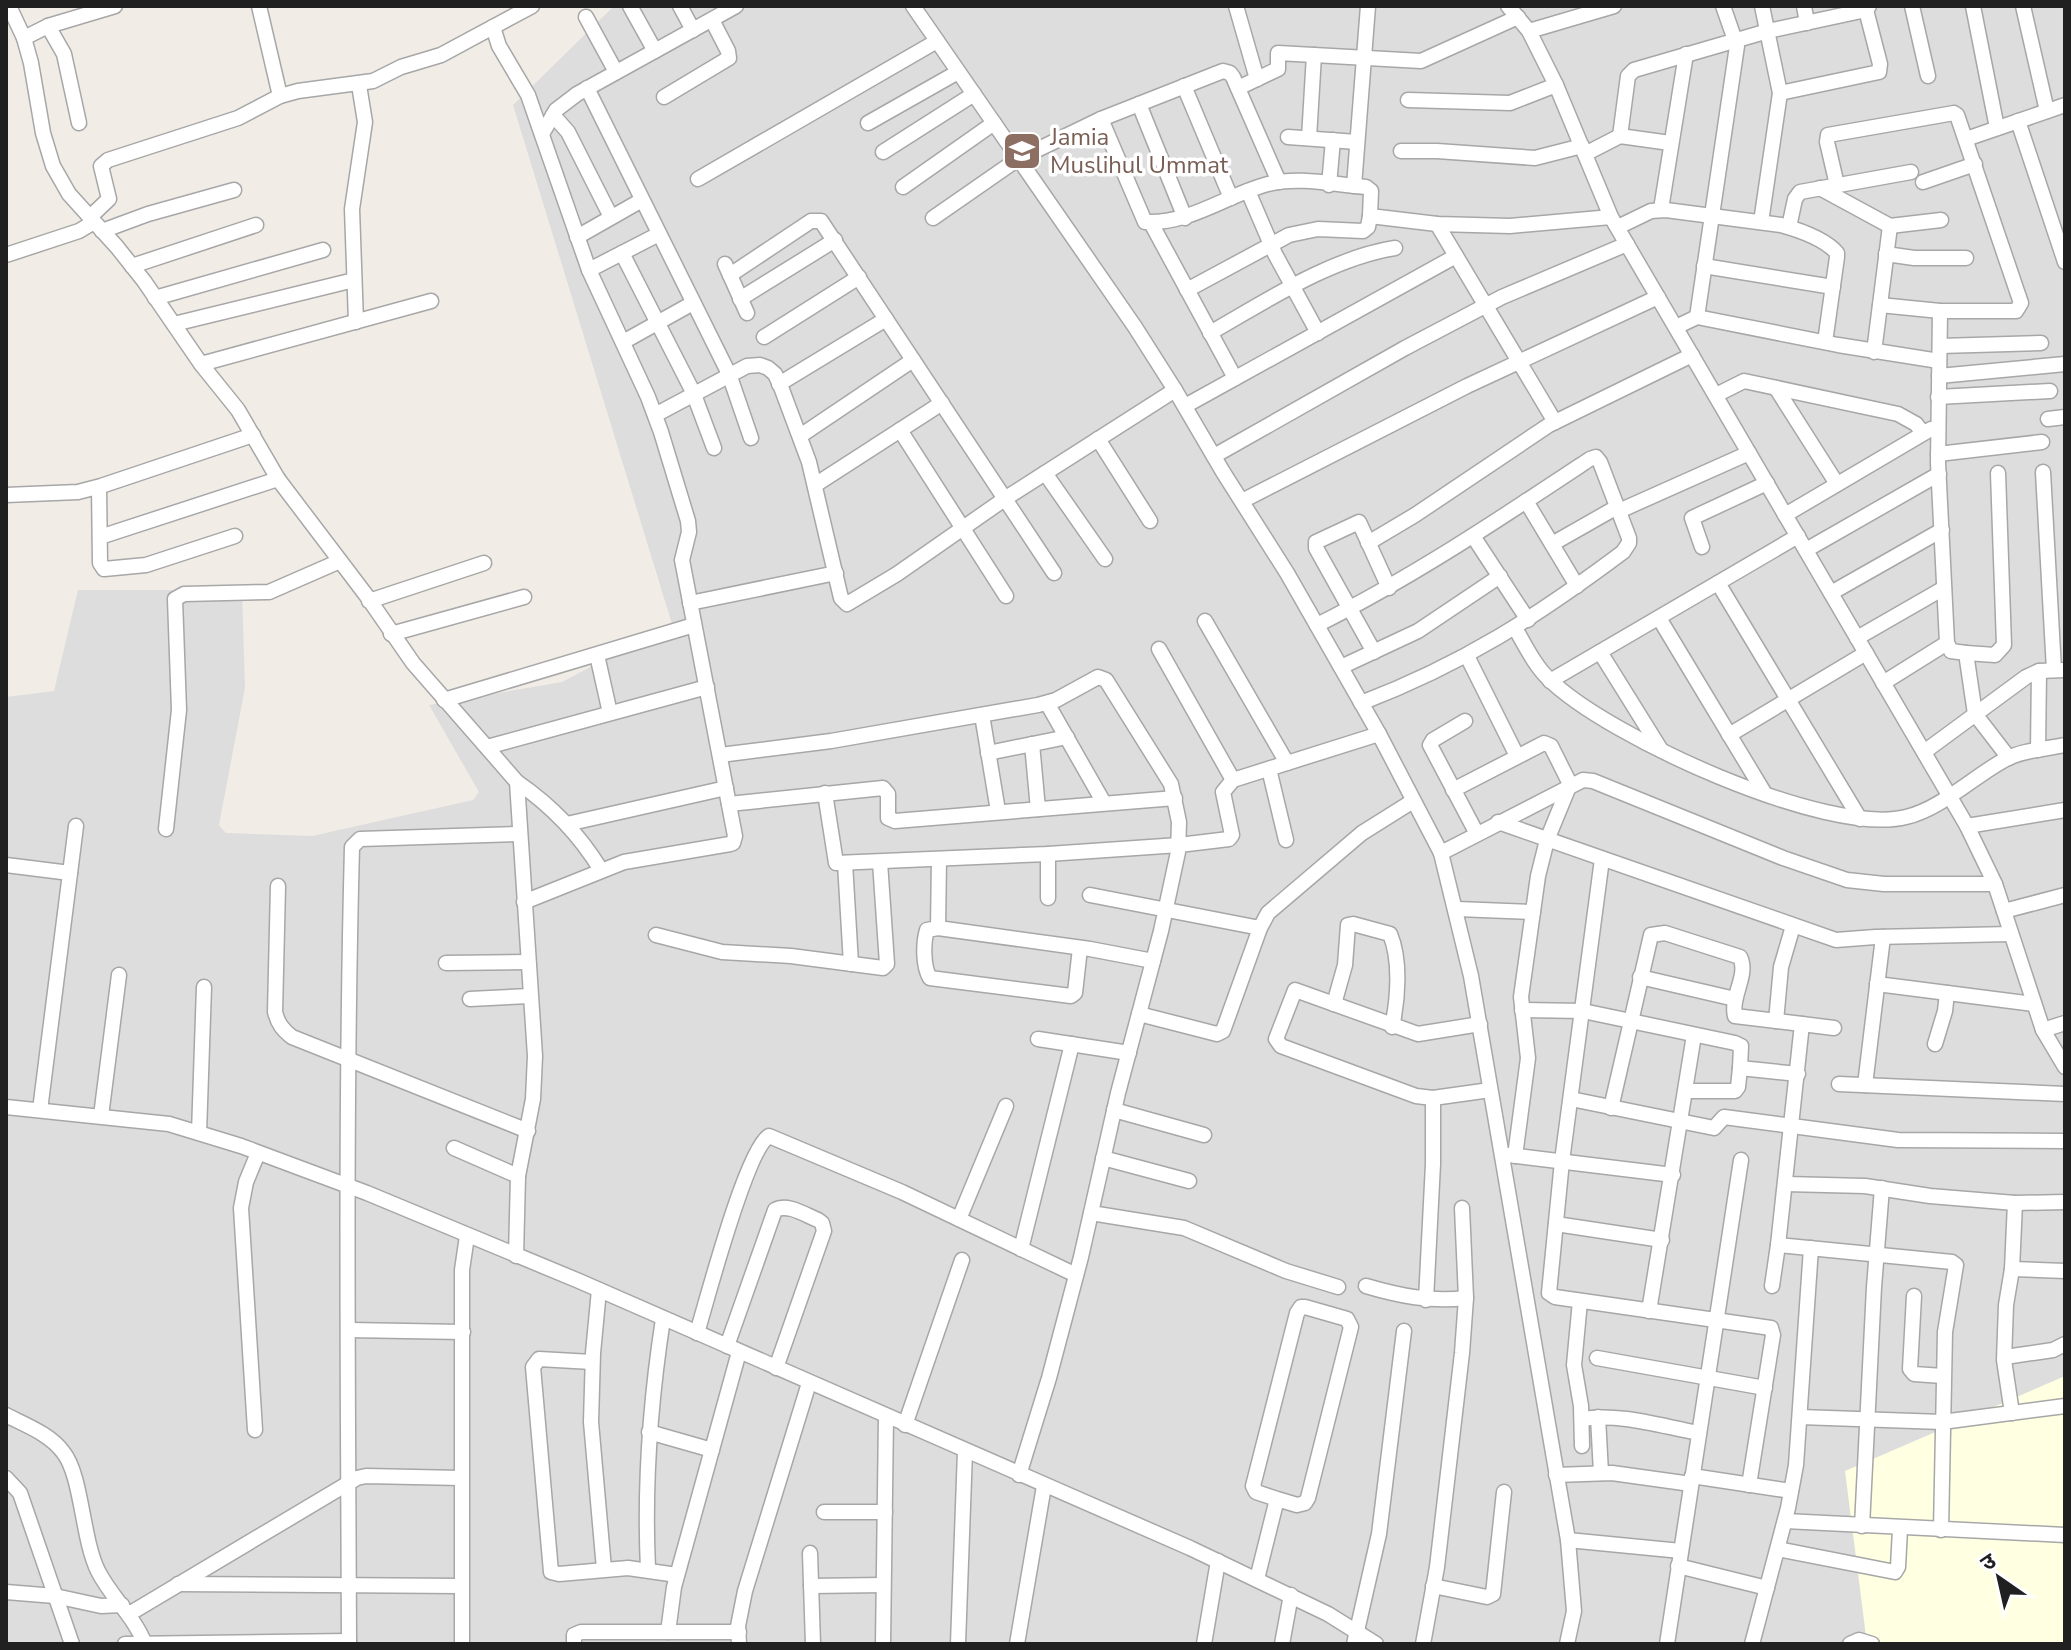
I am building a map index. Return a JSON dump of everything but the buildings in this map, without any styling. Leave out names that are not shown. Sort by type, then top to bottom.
[{"type":"street","points":[[9,6],[24,38],[31,63],[43,133],[53,166],[69,194],[132,266],[201,364],[238,410],[278,479],[391,634],[444,700],[517,782],[539,797],[567,824],[601,870]]},
{"type":"street","points":[[24,38],[48,26],[115,6]]},
{"type":"street","points":[[259,6],[280,96]]},
{"type":"street","points":[[95,223],[109,199],[103,163],[238,118],[280,96],[373,81],[413,62],[441,55],[532,6]]},
{"type":"street","points":[[630,6],[655,51]]},
{"type":"street","points":[[680,6],[693,30]]},
{"type":"street","points":[[913,6],[1135,327],[1185,406],[1317,625],[1441,853],[1457,909],[1490,1090],[1508,1155],[1568,1540],[1574,1611],[1567,1644]]},
{"type":"street","points":[[1236,6],[1257,79]]},
{"type":"street","points":[[1354,186],[1368,6]]},
{"type":"street","points":[[1697,317],[1736,54],[1735,40],[1723,6]]},
{"type":"street","points":[[1761,222],[1780,93],[1762,6]]},
{"type":"street","points":[[1804,6],[1807,23]]},
{"type":"street","points":[[1912,6],[1928,76]]},
{"type":"street","points":[[1973,6],[1997,128]]},
{"type":"street","points":[[2023,6],[2047,111]]},
{"type":"street","points":[[542,134],[565,102],[733,7]]},
{"type":"street","points":[[1529,31],[1604,7]]},
{"type":"street","points":[[1620,136],[1630,73],[1638,68],[1768,31],[1868,8],[1879,72],[1780,93]]},
{"type":"street","points":[[1238,88],[1278,69],[1278,53],[1421,61],[1513,11],[1529,31],[1556,85],[1614,222],[1967,826],[1995,884],[2043,1030],[2065,1067]]},
{"type":"street","points":[[586,17],[616,72]]},
{"type":"street","points":[[664,97],[729,58],[712,20]]},
{"type":"street","points":[[48,26],[64,54],[79,123]]},
{"type":"street","points":[[493,27],[499,46],[528,95],[589,270],[655,415],[688,521],[689,532],[682,560],[735,836],[733,843],[624,862],[524,902]]},
{"type":"street","points":[[698,179],[937,41]]},
{"type":"street","points":[[1661,209],[1686,54]]},
{"type":"street","points":[[1309,138],[1314,55]]},
{"type":"street","points":[[933,218],[1018,159],[1101,119],[1223,71],[1230,73],[1238,88],[1279,182]]},
{"type":"street","points":[[868,123],[958,72]]},
{"type":"street","points":[[356,322],[352,209],[365,136],[359,85]]},
{"type":"street","points":[[1408,100],[1510,103],[1556,85]]},
{"type":"street","points":[[1184,86],[1231,198]]},
{"type":"street","points":[[587,88],[729,374],[751,438]]},
{"type":"street","points":[[883,152],[974,94]]},
{"type":"street","points":[[1139,104],[1185,218]]},
{"type":"street","points":[[1966,139],[2065,105]]},
{"type":"street","points":[[1837,185],[1828,135],[1954,113],[1959,118],[1975,164],[2020,307],[2016,311],[1940,311],[1880,305]]},
{"type":"street","points":[[553,115],[568,132],[611,217]]},
{"type":"street","points":[[1101,119],[1142,220],[1151,223],[1185,218],[1248,191],[1279,182],[1366,187],[1371,191],[1368,227],[1363,231],[1303,231],[1270,244],[1187,290]]},
{"type":"street","points":[[2018,121],[2062,240],[2065,262]]},
{"type":"street","points":[[903,187],[994,123]]},
{"type":"street","points":[[1401,151],[1535,158],[1583,150],[1620,136],[1670,143]]},
{"type":"street","points":[[1288,137],[1357,142]]},
{"type":"street","points":[[1329,185],[1333,140]]},
{"type":"street","points":[[1923,182],[1975,164]]},
{"type":"street","points":[[1789,227],[1797,195],[1911,172]]},
{"type":"street","points":[[1820,188],[1890,226],[1941,220]]},
{"type":"street","points":[[6,255],[95,223],[148,214],[234,190]]},
{"type":"street","points":[[1248,191],[1270,244],[1318,333]]},
{"type":"street","points":[[577,237],[642,200]]},
{"type":"street","points":[[1370,216],[1437,224],[1510,226],[1614,222],[1661,209],[1789,227],[1835,250],[1837,257],[1825,342]]},
{"type":"street","points":[[747,313],[727,269],[811,221],[821,221],[1054,573]]},
{"type":"street","points":[[1151,223],[1235,378]]},
{"type":"street","points":[[1437,224],[1555,422]]},
{"type":"street","points":[[132,266],[256,225]]},
{"type":"street","points":[[1874,352],[1890,226]]},
{"type":"street","points":[[589,270],[659,234]]},
{"type":"street","points":[[740,299],[835,240]]},
{"type":"street","points":[[1214,456],[1333,387],[1486,306],[1627,244]]},
{"type":"street","points":[[1210,333],[1292,287],[1357,258],[1395,248]]},
{"type":"street","points":[[155,298],[323,250]]},
{"type":"street","points":[[622,253],[693,392],[714,448]]},
{"type":"street","points":[[1886,254],[1914,258],[1966,258]]},
{"type":"street","points":[[1185,406],[1456,256]]},
{"type":"street","points":[[1704,266],[1833,287]]},
{"type":"street","points":[[764,337],[859,277]]},
{"type":"street","points":[[174,324],[354,280]]},
{"type":"street","points":[[1242,501],[1517,362],[1658,297]]},
{"type":"street","points":[[201,364],[431,301]]},
{"type":"street","points":[[623,342],[693,303]]},
{"type":"street","points":[[1940,311],[1938,454],[1947,643],[1951,651],[1995,655],[2004,645],[1998,473]]},
{"type":"street","points":[[1676,327],[1697,317],[1874,352],[1939,361],[2065,364]]},
{"type":"street","points":[[779,384],[886,319]]},
{"type":"street","points":[[1939,361],[2041,343]]},
{"type":"street","points":[[1368,543],[1555,422],[1692,355]]},
{"type":"street","points":[[800,436],[913,360]]},
{"type":"street","points":[[655,415],[693,392],[747,366],[760,365],[775,374],[800,436],[815,485],[844,603],[851,603],[1006,498],[1175,390]]},
{"type":"street","points":[[1716,395],[1744,381],[1898,414],[1909,418],[1923,433]]},
{"type":"street","points":[[1776,388],[1837,484]]},
{"type":"street","points":[[1938,397],[2050,391]]},
{"type":"street","points":[[815,485],[942,403]]},
{"type":"street","points":[[2048,419],[2065,417]]},
{"type":"street","points":[[1785,515],[1938,425]]},
{"type":"street","points":[[900,430],[1006,596]]},
{"type":"street","points":[[6,495],[78,492],[99,487],[253,435]]},
{"type":"street","points":[[1098,439],[1150,521]]},
{"type":"street","points":[[1938,454],[2042,442]]},
{"type":"street","points":[[1552,544],[1618,509],[1749,453]]},
{"type":"street","points":[[1317,625],[1389,588],[1596,457],[1629,538],[1627,547],[1515,628],[1417,682],[1361,703]]},
{"type":"street","points":[[2038,750],[2053,670],[2043,472]]},
{"type":"street","points":[[1045,473],[1105,559]]},
{"type":"street","points":[[1806,550],[1939,474]]},
{"type":"street","points":[[100,537],[278,479]]},
{"type":"street","points":[[1702,547],[1692,518],[1767,483]]},
{"type":"street","points":[[99,487],[100,563],[104,569],[146,565],[235,536]]},
{"type":"street","points":[[1526,501],[1577,586]]},
{"type":"street","points":[[1374,652],[1315,545],[1357,522],[1389,588]]},
{"type":"street","points":[[1831,593],[1942,530]]},
{"type":"street","points":[[1473,536],[1528,620]]},
{"type":"street","points":[[1550,681],[1798,536]]},
{"type":"street","points":[[166,829],[179,710],[175,599],[184,594],[269,592],[340,561]]},
{"type":"street","points":[[369,601],[484,563]]},
{"type":"street","points":[[690,603],[836,573]]},
{"type":"street","points":[[1341,667],[1418,631],[1500,576]]},
{"type":"street","points":[[1718,583],[1860,819]]},
{"type":"street","points":[[1857,638],[1944,588]]},
{"type":"street","points":[[391,634],[524,597]]},
{"type":"street","points":[[1659,618],[1765,794]]},
{"type":"street","points":[[1205,621],[1287,763]]},
{"type":"street","points":[[444,700],[694,625]]},
{"type":"street","points":[[1515,628],[1550,681],[1626,733],[1765,794],[1816,811],[1860,819],[1906,817],[2009,758],[2065,745]]},
{"type":"street","points":[[1883,683],[1947,643]]},
{"type":"street","points":[[1159,649],[1233,780]]},
{"type":"street","points":[[1600,652],[1662,750]]},
{"type":"street","points":[[1729,735],[1866,653]]},
{"type":"street","points":[[1966,653],[1975,714],[2009,758]]},
{"type":"street","points":[[597,655],[610,713]]},
{"type":"street","points":[[1467,656],[1517,756]]},
{"type":"street","points":[[1924,752],[2026,677],[2053,670]]},
{"type":"street","points":[[720,755],[831,741],[1047,703],[1098,677],[1106,680],[1162,768],[1175,798],[1179,845],[1166,908],[1076,1275],[1019,1475]]},
{"type":"street","points":[[487,747],[707,687]]},
{"type":"street","points":[[1047,703],[1104,803]]},
{"type":"street","points":[[982,715],[998,811]]},
{"type":"street","points":[[1465,721],[1433,740],[1430,745],[1477,834]]},
{"type":"street","points":[[825,793],[834,861],[845,863],[1179,845],[1231,837],[1223,792],[1233,780],[1379,734]]},
{"type":"street","points":[[988,753],[1067,737]]},
{"type":"street","points":[[1032,744],[1038,809]]},
{"type":"street","points":[[1453,790],[1540,744],[1551,746],[1570,784],[1547,840],[1538,876],[1521,997],[1528,1058],[1508,1155]]},
{"type":"street","points":[[1269,769],[1286,840]]},
{"type":"street","points":[[1441,853],[1583,780],[1593,781],[1783,858],[1847,880],[1884,884],[1995,884]]},
{"type":"street","points":[[516,1256],[518,1176],[533,1099],[535,1056],[517,782]]},
{"type":"street","points":[[567,824],[726,788]]},
{"type":"street","points":[[729,804],[886,788],[888,818],[895,821],[1175,798]]},
{"type":"street","points":[[1139,1014],[1220,1034],[1268,913],[1345,846],[1413,801]]},
{"type":"street","points":[[1967,826],[2065,810]]},
{"type":"street","points":[[1498,822],[1836,940],[2011,934]]},
{"type":"street","points":[[40,1110],[76,826]]},
{"type":"street","points":[[125,1644],[349,1642],[347,1058],[353,843],[360,839],[519,834]]},
{"type":"street","points":[[1048,854],[1048,898]]},
{"type":"street","points":[[1602,859],[1562,1161],[1549,1293],[1580,1301],[1771,1328],[1773,1335],[1749,1485]]},
{"type":"street","points":[[938,928],[939,860]]},
{"type":"street","points":[[656,935],[722,952],[791,956],[883,968],[887,964],[880,862]]},
{"type":"street","points":[[845,863],[851,964]]},
{"type":"street","points":[[6,865],[70,873]]},
{"type":"street","points":[[278,886],[275,1012],[278,1023],[292,1037],[528,1131]]},
{"type":"street","points":[[1090,895],[1260,928]]},
{"type":"street","points":[[2004,911],[2065,895]]},
{"type":"street","points":[[1457,909],[1533,912]]},
{"type":"street","points":[[1334,1004],[1345,965],[1348,925],[1390,934],[1397,979],[1392,1027]]},
{"type":"street","points":[[1776,1021],[1781,967],[1793,926]]},
{"type":"street","points":[[1080,948],[1075,993],[1071,996],[927,975],[926,933],[930,928],[1080,948],[1153,961]]},
{"type":"street","points":[[1611,1108],[1651,935],[1665,933],[1740,957],[1743,966],[1735,999],[1735,1016],[1834,1028]]},
{"type":"street","points":[[1865,1085],[1883,937]]},
{"type":"street","points":[[446,963],[528,962]]},
{"type":"street","points":[[101,1116],[119,975]]},
{"type":"street","points":[[1640,977],[1735,999]]},
{"type":"street","points":[[1877,984],[2034,1004]]},
{"type":"street","points":[[199,1133],[204,987]]},
{"type":"street","points":[[1480,1024],[1418,1034],[1295,990],[1276,1034],[1277,1043],[1416,1096],[1433,1098],[1490,1090]]},
{"type":"street","points":[[1935,1044],[1944,1018],[1947,993]]},
{"type":"street","points":[[470,999],[530,996]]},
{"type":"street","points":[[1522,1010],[1583,1011],[1741,1046],[1738,1087],[1735,1091],[1686,1091]]},
{"type":"street","points":[[2043,1030],[2065,1023]]},
{"type":"street","points":[[1772,1286],[1793,1124],[1802,1024]]},
{"type":"street","points":[[1649,1311],[1694,1035]]},
{"type":"street","points":[[1038,1039],[1129,1053]]},
{"type":"street","points":[[1021,1249],[1072,1044]]},
{"type":"street","points":[[1740,1068],[1798,1074]]},
{"type":"street","points":[[1839,1084],[2065,1094]]},
{"type":"street","points":[[1426,1300],[1433,1098]]},
{"type":"street","points":[[1571,1099],[1714,1128],[1724,1117],[1898,1140],[2065,1141]]},
{"type":"street","points":[[959,1219],[1006,1106]]},
{"type":"street","points":[[6,1107],[169,1124],[349,1186],[599,1290],[1218,1561],[1328,1614],[1356,1638],[1376,1644]]},
{"type":"street","points":[[1114,1110],[1204,1135]]},
{"type":"street","points":[[697,1333],[742,1188],[761,1141],[769,1136],[902,1192],[1076,1275]]},
{"type":"street","points":[[454,1148],[518,1176]]},
{"type":"street","points":[[255,1430],[241,1208],[246,1182],[258,1153]]},
{"type":"street","points":[[1508,1155],[1673,1175]]},
{"type":"street","points":[[1103,1158],[1189,1181]]},
{"type":"street","points":[[1667,1644],[1741,1160]]},
{"type":"street","points":[[1786,1184],[1882,1188],[1930,1196],[2015,1203],[2065,1202]]},
{"type":"street","points":[[1862,1526],[1882,1188]]},
{"type":"street","points":[[2012,1413],[2005,1357],[2015,1203]]},
{"type":"street","points":[[668,1632],[677,1575],[712,1450],[733,1349],[775,1210],[781,1207],[818,1220],[824,1231],[776,1368]]},
{"type":"street","points":[[1423,1644],[1462,1353],[1466,1298],[1462,1208]]},
{"type":"street","points":[[1091,1213],[1184,1228],[1286,1271],[1338,1287]]},
{"type":"street","points":[[1556,1224],[1662,1240]]},
{"type":"street","points":[[462,1644],[462,1270],[467,1236]]},
{"type":"street","points":[[1778,1245],[1877,1253],[1956,1265],[1947,1314],[1943,1376],[1941,1530]]},
{"type":"street","points":[[1752,1644],[1791,1491],[1800,1417],[1811,1248]]},
{"type":"street","points":[[905,1425],[962,1260]]},
{"type":"street","points":[[2012,1269],[2065,1271]]},
{"type":"street","points":[[1366,1286],[1426,1300],[1466,1298]]},
{"type":"street","points":[[599,1290],[592,1362],[591,1422],[604,1569]]},
{"type":"street","points":[[1914,1296],[1910,1369],[1914,1374],[1943,1376]]},
{"type":"street","points":[[1580,1301],[1574,1365],[1582,1419],[1582,1446]]},
{"type":"street","points":[[1305,1307],[1347,1319],[1351,1327],[1308,1498],[1305,1503],[1297,1505],[1277,1499],[1256,1492],[1253,1486],[1297,1313],[1305,1307]]},
{"type":"street","points":[[648,1569],[646,1502],[649,1432],[663,1319]]},
{"type":"street","points":[[349,1330],[463,1332]]},
{"type":"street","points":[[1356,1638],[1379,1534],[1404,1331]]},
{"type":"street","points":[[2005,1357],[2053,1350],[2065,1344]]},
{"type":"street","points":[[1597,1358],[1765,1388]]},
{"type":"street","points":[[592,1362],[539,1359],[533,1367],[551,1572],[648,1569],[677,1575]]},
{"type":"street","points":[[574,1644],[574,1635],[581,1632],[668,1632],[739,1638],[745,1591],[809,1383]]},
{"type":"street","points":[[1800,1417],[1942,1422],[2065,1406]]},
{"type":"street","points":[[6,1415],[54,1442],[65,1453],[71,1465],[88,1544],[98,1571],[144,1643]]},
{"type":"street","points":[[883,1644],[886,1416]]},
{"type":"street","points":[[1598,1417],[1601,1473]]},
{"type":"street","points":[[1582,1419],[1624,1419],[1699,1433]]},
{"type":"street","points":[[649,1432],[712,1450]]},
{"type":"street","points":[[958,1644],[965,1451]]},
{"type":"street","points":[[1556,1475],[1637,1475],[1791,1491]]},
{"type":"street","points":[[6,1592],[55,1596],[125,1610],[178,1584],[366,1476],[461,1478]]},
{"type":"street","points":[[6,1478],[20,1493],[72,1644]]},
{"type":"street","points":[[1017,1644],[1044,1486]]},
{"type":"street","points":[[1433,1586],[1487,1597],[1493,1594],[1504,1492]]},
{"type":"street","points":[[1257,1579],[1277,1499]]},
{"type":"street","points":[[824,1512],[885,1512]]},
{"type":"street","points":[[1785,1521],[2065,1535]]},
{"type":"street","points":[[1778,1549],[1895,1572],[1898,1567],[1900,1529]]},
{"type":"street","points":[[1568,1540],[1680,1559],[1767,1588]]},
{"type":"street","points":[[810,1553],[813,1644]]},
{"type":"street","points":[[1206,1644],[1218,1561]]},
{"type":"street","points":[[178,1584],[461,1586]]},
{"type":"street","points":[[811,1586],[883,1585]]},
{"type":"street","points":[[1282,1644],[1291,1595]]},
{"type":"street","points":[[1850,1644],[1859,1640],[1872,1644]]},
{"type":"shaded area","points":[[614,6],[2065,6],[2065,1644],[6,1644],[6,697],[54,691],[78,590],[242,590],[245,688],[219,825],[226,833],[312,836],[473,800],[479,792],[429,705],[562,682],[672,624],[513,105]]},
{"type":"shaded area","points":[[2065,1376],[2065,1644],[1867,1644],[1845,1471]]},
{"type":"place","name":"Jamia Muslihul Ummat","points":[[1022,151]]}]
